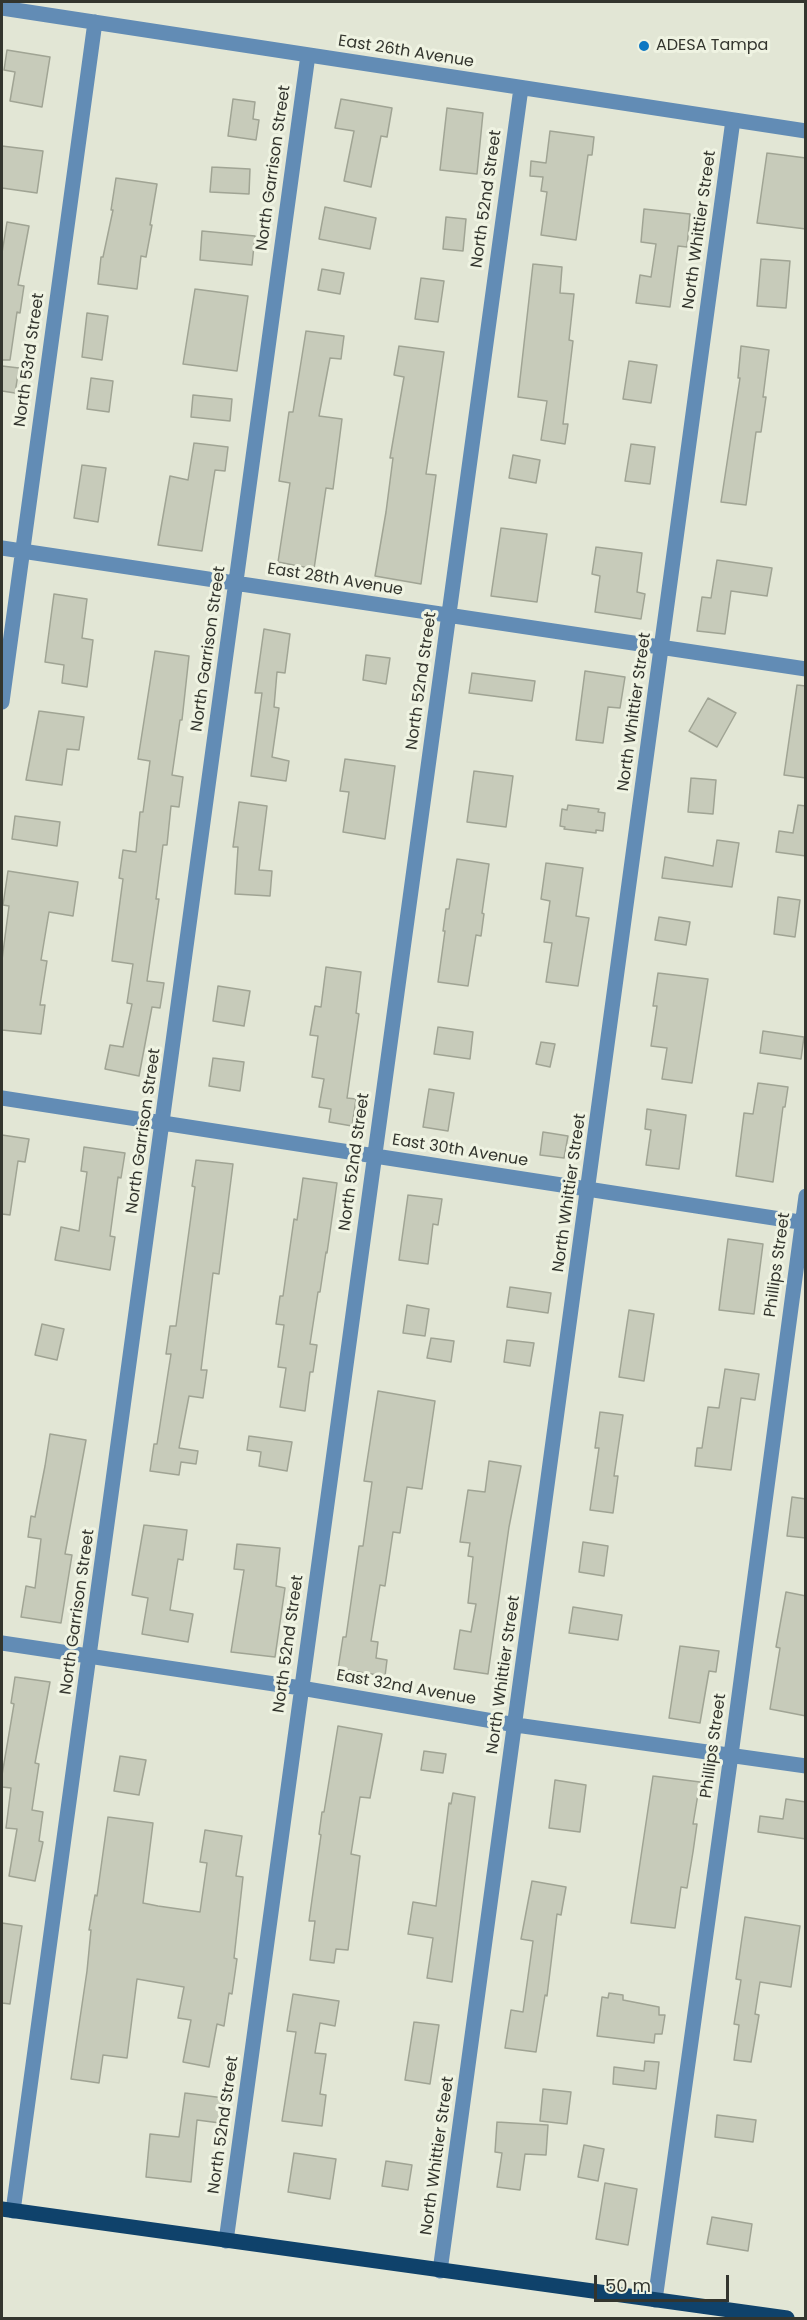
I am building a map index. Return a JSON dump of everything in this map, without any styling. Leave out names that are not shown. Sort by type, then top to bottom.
[{"type":"main road","points":[[7,2210],[787,2319]]},
{"type":"street","name":"East 26th Avenue","points":[[2,8],[806,131]]},
{"type":"street","name":"North 53rd Street","points":[[2,702],[95,22]]},
{"type":"street","name":"North Garrison Street","points":[[7,2210],[90,1657],[308,55]]},
{"type":"street","name":"North 52nd Street","points":[[226,2241],[521,88]]},
{"type":"street","name":"North Whittier Street","points":[[441,2271],[734,120]]},
{"type":"street","name":"East 28th Avenue","points":[[2,548],[806,669]]},
{"type":"street","name":"East 30th Avenue","points":[[2,1098],[804,1222]]},
{"type":"street","name":"Phillips Street","points":[[655,2300],[806,1196]]},
{"type":"street","name":"East 32nd Avenue","points":[[2,1643],[301,1688],[516,1725],[806,1766]]},
{"type":"building","points":[[7,50],[50,57],[42,107],[10,101],[15,72],[4,70]]},
{"type":"building","points":[[233,99],[255,102],[253,119],[259,120],[256,140],[228,136]]},
{"type":"building","points":[[341,99],[392,108],[387,137],[381,136],[371,187],[344,181],[354,131],[335,128]]},
{"type":"building","points":[[447,108],[483,113],[477,174],[440,170]]},
{"type":"building","points":[[550,131],[594,137],[592,155],[588,155],[576,240],[541,235],[547,192],[541,191],[543,177],[530,176],[531,161],[546,163]]},
{"type":"building","points":[[2,146],[43,151],[37,193],[2,188]]},
{"type":"building","points":[[767,153],[806,158],[806,229],[757,223]]},
{"type":"building","points":[[212,167],[250,169],[249,194],[210,192]]},
{"type":"building","points":[[116,178],[157,184],[146,257],[141,256],[137,289],[98,284],[101,257],[103,257],[113,210],[111,210]]},
{"type":"building","points":[[325,207],[376,218],[370,249],[319,239]]},
{"type":"building","points":[[644,209],[690,214],[687,247],[678,246],[670,307],[636,303],[640,275],[651,277],[656,244],[641,242]]},
{"type":"building","points":[[446,217],[466,219],[463,251],[443,249]]},
{"type":"building","points":[[7,222],[29,226],[18,285],[24,286],[20,313],[17,312],[10,360],[2,360],[2,253]]},
{"type":"building","points":[[202,231],[255,236],[252,265],[200,260]]},
{"type":"building","points":[[761,259],[790,261],[786,308],[757,306]]},
{"type":"building","points":[[533,264],[562,267],[560,293],[574,294],[569,340],[573,341],[563,424],[568,424],[565,444],[541,440],[547,401],[518,397]]},
{"type":"building","points":[[322,269],[344,273],[340,294],[318,290]]},
{"type":"building","points":[[421,278],[444,281],[438,322],[415,319]]},
{"type":"building","points":[[195,289],[248,296],[237,371],[183,364]]},
{"type":"building","points":[[87,313],[108,316],[102,360],[82,357]]},
{"type":"building","points":[[306,331],[344,336],[341,359],[330,358],[319,416],[342,419],[333,489],[326,488],[314,569],[278,562],[290,483],[279,481],[289,412],[293,412]]},
{"type":"building","points":[[399,346],[444,352],[426,474],[436,475],[421,584],[375,576],[393,458],[390,458],[404,377],[394,375]]},
{"type":"building","points":[[741,346],[769,350],[761,432],[756,432],[746,505],[721,502],[740,378],[738,378]]},
{"type":"building","points":[[629,361],[657,365],[651,403],[623,399]]},
{"type":"building","points":[[2,366],[19,368],[15,393],[2,391]]},
{"type":"building","points":[[91,378],[113,381],[109,412],[87,409]]},
{"type":"building","points":[[193,395],[232,399],[230,421],[191,417]]},
{"type":"building","points":[[194,443],[228,447],[225,471],[215,470],[202,551],[158,545],[170,476],[188,480]]},
{"type":"building","points":[[631,444],[655,447],[650,484],[625,481]]},
{"type":"building","points":[[513,455],[540,460],[536,483],[509,478]]},
{"type":"building","points":[[82,465],[106,468],[98,522],[74,518]]},
{"type":"building","points":[[501,528],[547,534],[537,602],[491,596]]},
{"type":"building","points":[[596,547],[642,553],[637,592],[645,594],[641,619],[595,612],[600,576],[592,574]]},
{"type":"building","points":[[717,560],[772,568],[767,596],[731,591],[725,634],[697,631],[702,597],[711,598]]},
{"type":"building","points":[[54,594],[87,599],[82,638],[93,640],[87,687],[62,683],[64,665],[45,662]]},
{"type":"building","points":[[264,629],[290,634],[285,673],[277,672],[274,707],[279,708],[272,757],[289,761],[286,781],[251,776],[262,693],[255,693]]},
{"type":"building","points":[[155,651],[189,656],[182,720],[180,720],[172,775],[183,777],[179,807],[171,806],[167,845],[163,845],[156,899],[159,899],[147,981],[164,983],[160,1008],[152,1007],[139,1076],[105,1069],[110,1045],[123,1047],[132,1004],[127,1003],[133,964],[112,961],[123,879],[119,878],[123,850],[136,852],[140,812],[143,812],[150,761],[138,759]]},
{"type":"building","points":[[366,655],[390,658],[386,684],[363,680]]},
{"type":"building","points":[[585,671],[625,677],[620,708],[608,707],[603,743],[576,740]]},
{"type":"building","points":[[472,673],[535,681],[532,701],[469,693]]},
{"type":"building","points":[[797,685],[806,686],[806,778],[784,775]]},
{"type":"building","points":[[708,698],[736,713],[717,747],[689,731]]},
{"type":"building","points":[[39,711],[84,717],[79,750],[67,749],[62,785],[26,780]]},
{"type":"building","points":[[345,759],[395,766],[385,839],[343,832],[349,792],[340,791]]},
{"type":"building","points":[[474,771],[513,776],[506,827],[467,822]]},
{"type":"building","points":[[691,778],[716,780],[713,814],[688,812]]},
{"type":"building","points":[[239,802],[267,806],[259,870],[272,871],[270,896],[235,894],[238,847],[233,847]]},
{"type":"building","points":[[568,805],[599,809],[598,812],[605,813],[603,831],[596,830],[596,833],[564,829],[565,827],[560,826],[562,809],[567,810]]},
{"type":"building","points":[[798,805],[806,806],[806,856],[776,852],[779,831],[793,833]]},
{"type":"building","points":[[15,816],[60,822],[57,846],[12,839]]},
{"type":"building","points":[[717,840],[739,843],[732,887],[662,878],[665,857],[713,866]]},
{"type":"building","points":[[457,859],[489,864],[481,936],[476,935],[468,986],[438,982],[446,909],[449,909]]},
{"type":"building","points":[[546,863],[583,868],[576,916],[589,918],[578,986],[546,982],[552,943],[544,942],[550,901],[541,899]]},
{"type":"building","points":[[8,871],[78,882],[73,916],[49,912],[41,960],[47,961],[40,1005],[45,1005],[41,1034],[2,1030],[2,960],[9,906],[3,905]]},
{"type":"building","points":[[778,897],[800,900],[795,937],[774,934]]},
{"type":"building","points":[[659,917],[690,922],[686,945],[655,940]]},
{"type":"building","points":[[326,967],[361,972],[356,1013],[359,1014],[347,1098],[356,1099],[352,1126],[329,1122],[331,1109],[319,1107],[324,1079],[312,1077],[318,1036],[310,1035],[315,1006],[321,1007]]},
{"type":"building","points":[[658,973],[708,979],[692,1083],[662,1079],[667,1048],[651,1046],[657,1006],[653,1006]]},
{"type":"building","points":[[218,986],[250,991],[244,1026],[213,1021]]},
{"type":"building","points":[[438,1027],[473,1032],[470,1059],[434,1054]]},
{"type":"building","points":[[763,1031],[804,1037],[801,1059],[760,1053]]},
{"type":"building","points":[[541,1042],[555,1044],[550,1067],[536,1064]]},
{"type":"building","points":[[213,1058],[244,1062],[240,1091],[209,1086]]},
{"type":"building","points":[[758,1083],[788,1087],[785,1107],[783,1107],[773,1182],[736,1176],[744,1113],[753,1114]]},
{"type":"building","points":[[429,1089],[454,1093],[448,1131],[423,1127]]},
{"type":"building","points":[[647,1109],[686,1115],[679,1169],[646,1165],[651,1130],[645,1129]]},
{"type":"building","points":[[543,1132],[568,1136],[564,1158],[540,1155]]},
{"type":"building","points":[[2,1135],[29,1139],[25,1162],[18,1161],[10,1215],[2,1214]]},
{"type":"building","points":[[84,1147],[125,1153],[121,1178],[118,1177],[110,1236],[115,1237],[110,1270],[55,1260],[61,1227],[79,1231],[87,1172],[81,1171]]},
{"type":"building","points":[[196,1160],[233,1164],[219,1274],[213,1273],[201,1370],[207,1370],[203,1398],[189,1396],[179,1448],[198,1451],[196,1464],[181,1462],[179,1475],[150,1471],[154,1444],[157,1444],[171,1354],[166,1354],[170,1326],[176,1326],[195,1187],[192,1186]]},
{"type":"building","points":[[303,1178],[337,1183],[310,1344],[317,1345],[313,1372],[310,1372],[305,1411],[280,1407],[286,1368],[278,1367],[284,1325],[276,1324]]},
{"type":"building","points":[[408,1195],[442,1199],[438,1225],[433,1224],[428,1264],[399,1260]]},
{"type":"building","points":[[728,1239],[763,1244],[754,1314],[719,1310]]},
{"type":"building","points":[[510,1287],[551,1293],[548,1313],[507,1307]]},
{"type":"building","points":[[407,1305],[429,1309],[425,1336],[403,1333]]},
{"type":"building","points":[[629,1310],[654,1314],[644,1381],[619,1377]]},
{"type":"building","points":[[42,1324],[64,1329],[57,1360],[35,1355]]},
{"type":"building","points":[[431,1338],[454,1341],[451,1362],[427,1358]]},
{"type":"building","points":[[507,1340],[534,1343],[530,1366],[504,1362]]},
{"type":"building","points":[[725,1369],[759,1374],[755,1400],[741,1398],[731,1470],[695,1466],[697,1448],[702,1448],[708,1407],[719,1408]]},
{"type":"building","points":[[378,1391],[435,1401],[422,1489],[407,1487],[400,1533],[393,1532],[385,1586],[380,1585],[371,1641],[378,1642],[376,1658],[387,1660],[385,1676],[338,1669],[343,1637],[346,1637],[359,1546],[363,1546],[372,1482],[364,1481]]},
{"type":"building","points":[[600,1412],[623,1415],[614,1476],[618,1476],[613,1513],[590,1510],[599,1448],[595,1448]]},
{"type":"building","points":[[50,1434],[86,1440],[65,1554],[72,1555],[61,1623],[21,1617],[26,1586],[35,1588],[41,1539],[28,1537],[31,1516],[35,1517]]},
{"type":"building","points":[[249,1436],[292,1442],[287,1471],[259,1466],[261,1452],[247,1450]]},
{"type":"building","points":[[489,1461],[521,1466],[509,1527],[488,1674],[454,1669],[460,1630],[471,1632],[476,1604],[468,1603],[473,1557],[468,1556],[470,1543],[460,1542],[468,1490],[485,1492]]},
{"type":"building","points":[[792,1497],[806,1499],[806,1538],[787,1536]]},
{"type":"building","points":[[144,1525],[187,1530],[183,1560],[178,1559],[170,1610],[193,1614],[188,1642],[142,1634],[148,1598],[132,1595]]},
{"type":"building","points":[[583,1542],[608,1546],[604,1576],[579,1572]]},
{"type":"building","points":[[237,1544],[280,1548],[276,1586],[285,1588],[275,1657],[231,1652],[244,1570],[234,1569]]},
{"type":"building","points":[[786,1592],[806,1596],[806,1716],[770,1709],[780,1648],[776,1647]]},
{"type":"building","points":[[573,1607],[622,1615],[618,1640],[569,1633]]},
{"type":"building","points":[[680,1646],[719,1651],[716,1672],[709,1671],[700,1723],[669,1718]]},
{"type":"building","points":[[15,1677],[50,1682],[35,1763],[39,1764],[32,1810],[43,1812],[39,1841],[43,1842],[35,1881],[9,1876],[17,1829],[6,1828],[11,1788],[2,1787],[2,1775],[14,1704],[11,1703]]},
{"type":"building","points":[[338,1726],[382,1734],[370,1798],[360,1797],[351,1854],[360,1856],[348,1950],[336,1949],[334,1963],[310,1960],[315,1921],[309,1921],[322,1812],[324,1812]]},
{"type":"building","points":[[424,1751],[446,1754],[443,1773],[421,1770]]},
{"type":"building","points":[[120,1756],[146,1760],[139,1795],[114,1791]]},
{"type":"building","points":[[653,1776],[700,1782],[693,1824],[697,1824],[687,1888],[681,1887],[675,1928],[631,1923]]},
{"type":"building","points":[[555,1780],[586,1785],[580,1832],[549,1828]]},
{"type":"building","points":[[453,1793],[475,1797],[452,1982],[427,1978],[433,1938],[408,1934],[413,1902],[436,1906],[449,1803],[451,1804]]},
{"type":"building","points":[[786,1799],[806,1802],[806,1839],[758,1832],[760,1816],[783,1819]]},
{"type":"building","points":[[108,1817],[153,1823],[143,1903],[200,1912],[207,1863],[200,1862],[205,1830],[242,1836],[236,1876],[243,1877],[232,1994],[229,1993],[224,2026],[217,2024],[209,2067],[183,2062],[191,2020],[178,2018],[184,1987],[137,1979],[127,2058],[103,2055],[99,2083],[71,2079],[87,1971],[91,1930],[89,1930],[95,1895],[97,1896]]},
{"type":"building","points":[[532,1881],[566,1887],[561,1915],[557,1914],[547,1996],[545,1995],[536,2052],[505,2048],[511,2010],[523,2012],[533,1941],[521,1939]]},
{"type":"building","points":[[745,1917],[800,1926],[791,1987],[760,1982],[755,2014],[759,2015],[751,2062],[734,2060],[739,2025],[734,2024],[741,1980],[736,1979]]},
{"type":"building","points":[[2,1923],[22,1926],[10,2004],[2,2003]]},
{"type":"building","points":[[609,1993],[623,1995],[623,2000],[659,2007],[659,2015],[665,2015],[662,2034],[655,2034],[654,2043],[597,2036],[602,1997],[608,1998]]},
{"type":"building","points":[[293,1994],[339,2001],[335,2026],[320,2023],[315,2053],[326,2054],[320,2094],[326,2095],[322,2126],[282,2121],[296,2032],[287,2031]]},
{"type":"building","points":[[414,2022],[439,2025],[430,2084],[405,2080]]},
{"type":"building","points":[[645,2061],[659,2062],[656,2089],[613,2084],[614,2067],[644,2071]]},
{"type":"building","points":[[543,2089],[571,2092],[567,2124],[540,2121]]},
{"type":"building","points":[[185,2093],[224,2098],[220,2123],[197,2120],[191,2182],[146,2177],[150,2134],[179,2137]]},
{"type":"building","points":[[717,2115],[756,2120],[753,2142],[715,2137]]},
{"type":"building","points":[[497,2122],[548,2125],[546,2155],[525,2154],[520,2190],[497,2187],[502,2153],[495,2152]]},
{"type":"building","points":[[584,2145],[604,2149],[598,2181],[578,2177]]},
{"type":"building","points":[[294,2153],[336,2159],[330,2199],[288,2192]]},
{"type":"building","points":[[386,2161],[412,2165],[408,2190],[382,2186]]},
{"type":"building","points":[[605,2183],[637,2189],[628,2245],[596,2239]]},
{"type":"building","points":[[712,2217],[752,2224],[748,2251],[707,2244]]},
{"type":"place","name":"ADESA Tampa","points":[[644,46]]}]
